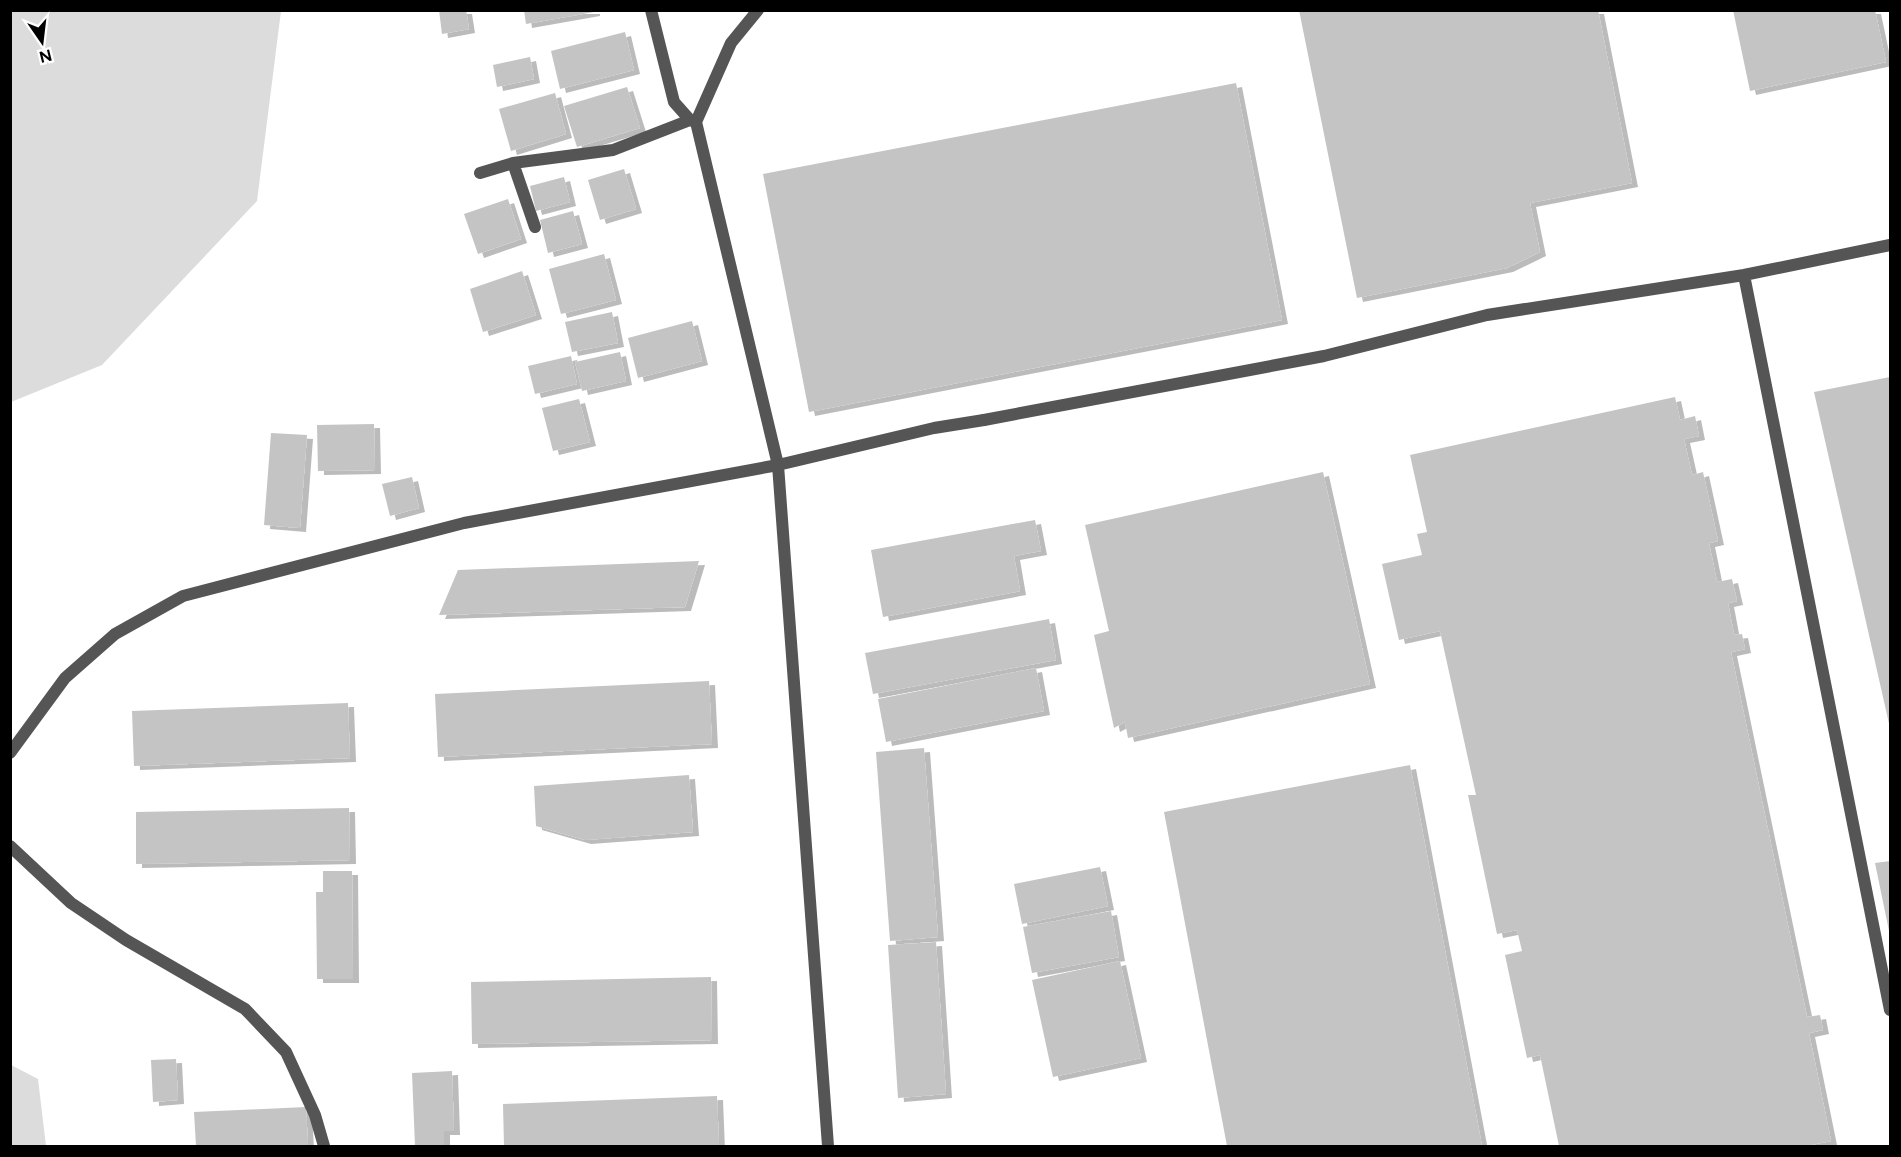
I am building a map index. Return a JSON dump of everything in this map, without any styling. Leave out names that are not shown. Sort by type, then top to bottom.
[{"type":"street","points":[[651,10],[674,102],[693,121],[778,465],[828,1146]]},
{"type":"street","points":[[480,173],[513,163],[613,150],[693,121],[731,43],[758,10]]},
{"type":"street","points":[[513,163],[535,227]]},
{"type":"street","points":[[10,753],[65,678],[115,634],[183,596],[464,523],[778,465],[934,428],[1324,356],[1487,315],[1744,275],[1890,244]]},
{"type":"street","points":[[1744,275],[1890,1010]]},
{"type":"street","points":[[10,846],[71,903],[126,940],[245,1009],[286,1052],[315,1115],[324,1146]]},
{"type":"shaded area","points":[[11,10],[281,11],[257,201],[102,365],[11,402]]},
{"type":"shaded area","points":[[11,1065],[38,1079],[46,1146],[11,1146]]},
{"type":"building","points":[[439,10],[466,10],[469,29],[442,34]]},
{"type":"building","points":[[524,10],[594,10],[594,12],[526,24]]},
{"type":"building","points":[[1299,10],[1598,10],[1632,183],[1530,203],[1540,252],[1507,268],[1357,298]]},
{"type":"building","points":[[1733,10],[1875,10],[1886,62],[1750,91]]},
{"type":"building","points":[[625,32],[634,70],[560,89],[551,51]]},
{"type":"building","points":[[530,57],[534,79],[497,87],[493,65]]},
{"type":"building","points":[[1236,83],[1282,320],[809,412],[763,174]]},
{"type":"building","points":[[627,87],[640,128],[577,147],[564,106]]},
{"type":"building","points":[[555,93],[566,134],[511,151],[499,109]]},
{"type":"building","points":[[624,169],[636,209],[600,220],[588,180]]},
{"type":"building","points":[[564,177],[570,202],[536,211],[530,186]]},
{"type":"building","points":[[508,199],[521,239],[478,254],[464,214]]},
{"type":"building","points":[[573,211],[582,244],[548,253],[540,220]]},
{"type":"building","points":[[604,254],[616,300],[561,314],[549,269]]},
{"type":"building","points":[[522,271],[536,315],[483,332],[470,289]]},
{"type":"building","points":[[612,312],[618,343],[572,352],[565,322]]},
{"type":"building","points":[[692,321],[702,361],[638,378],[628,338]]},
{"type":"building","points":[[620,352],[626,381],[582,391],[575,362]]},
{"type":"building","points":[[571,356],[577,384],[535,394],[528,366]]},
{"type":"building","points":[[1890,377],[1890,728],[1814,392]]},
{"type":"building","points":[[1675,397],[1680,420],[1695,416],[1699,436],[1684,439],[1692,475],[1703,472],[1718,541],[1709,543],[1717,582],[1732,579],[1737,601],[1728,603],[1734,635],[1742,634],[1745,649],[1731,652],[1807,1017],[1820,1015],[1823,1030],[1809,1033],[1831,1141],[1805,1146],[1559,1146],[1540,1055],[1527,1058],[1505,955],[1522,951],[1517,930],[1497,934],[1468,795],[1476,795],[1440,631],[1399,640],[1382,564],[1422,555],[1417,534],[1427,532],[1410,455]]},
{"type":"building","points":[[579,399],[590,442],[553,451],[542,408]]},
{"type":"building","points":[[374,424],[375,470],[318,471],[317,425]]},
{"type":"building","points":[[271,433],[307,435],[300,528],[264,525]]},
{"type":"building","points":[[1323,472],[1370,684],[1128,738],[1125,722],[1114,728],[1094,635],[1109,631],[1085,525]]},
{"type":"building","points":[[412,477],[419,508],[390,516],[382,484]]},
{"type":"building","points":[[1035,520],[1041,551],[1014,556],[1020,591],[883,617],[871,550]]},
{"type":"building","points":[[699,561],[685,607],[439,615],[458,570]]},
{"type":"building","points":[[1049,619],[1056,660],[873,694],[865,653]]},
{"type":"building","points":[[1036,668],[1044,711],[886,742],[878,699]]},
{"type":"building","points":[[709,681],[712,744],[438,757],[435,694]]},
{"type":"building","points":[[348,703],[350,758],[134,766],[132,711]]},
{"type":"building","points":[[924,748],[938,937],[890,941],[876,752]]},
{"type":"building","points":[[1410,765],[1482,1146],[1227,1146],[1164,812]]},
{"type":"building","points":[[689,775],[693,832],[585,840],[536,826],[534,786]]},
{"type":"building","points":[[349,808],[350,860],[136,864],[136,812]]},
{"type":"building","points":[[1890,861],[1890,931],[1889,931],[1875,863]]},
{"type":"building","points":[[1100,867],[1108,906],[1022,924],[1014,884]]},
{"type":"building","points":[[323,871],[352,871],[353,979],[317,979],[316,892],[323,892]]},
{"type":"building","points":[[1111,911],[1119,957],[1032,973],[1023,927]]},
{"type":"building","points":[[936,942],[946,1094],[898,1098],[888,945]]},
{"type":"building","points":[[1120,961],[1141,1058],[1053,1077],[1032,980]]},
{"type":"building","points":[[711,977],[712,1040],[472,1044],[471,982]]},
{"type":"building","points":[[176,1059],[178,1100],[153,1102],[151,1060]]},
{"type":"building","points":[[452,1071],[454,1131],[444,1131],[444,1145],[415,1146],[412,1073]]},
{"type":"building","points":[[717,1096],[719,1146],[504,1146],[503,1104]]},
{"type":"building","points":[[306,1107],[308,1146],[196,1146],[194,1112]]}]
